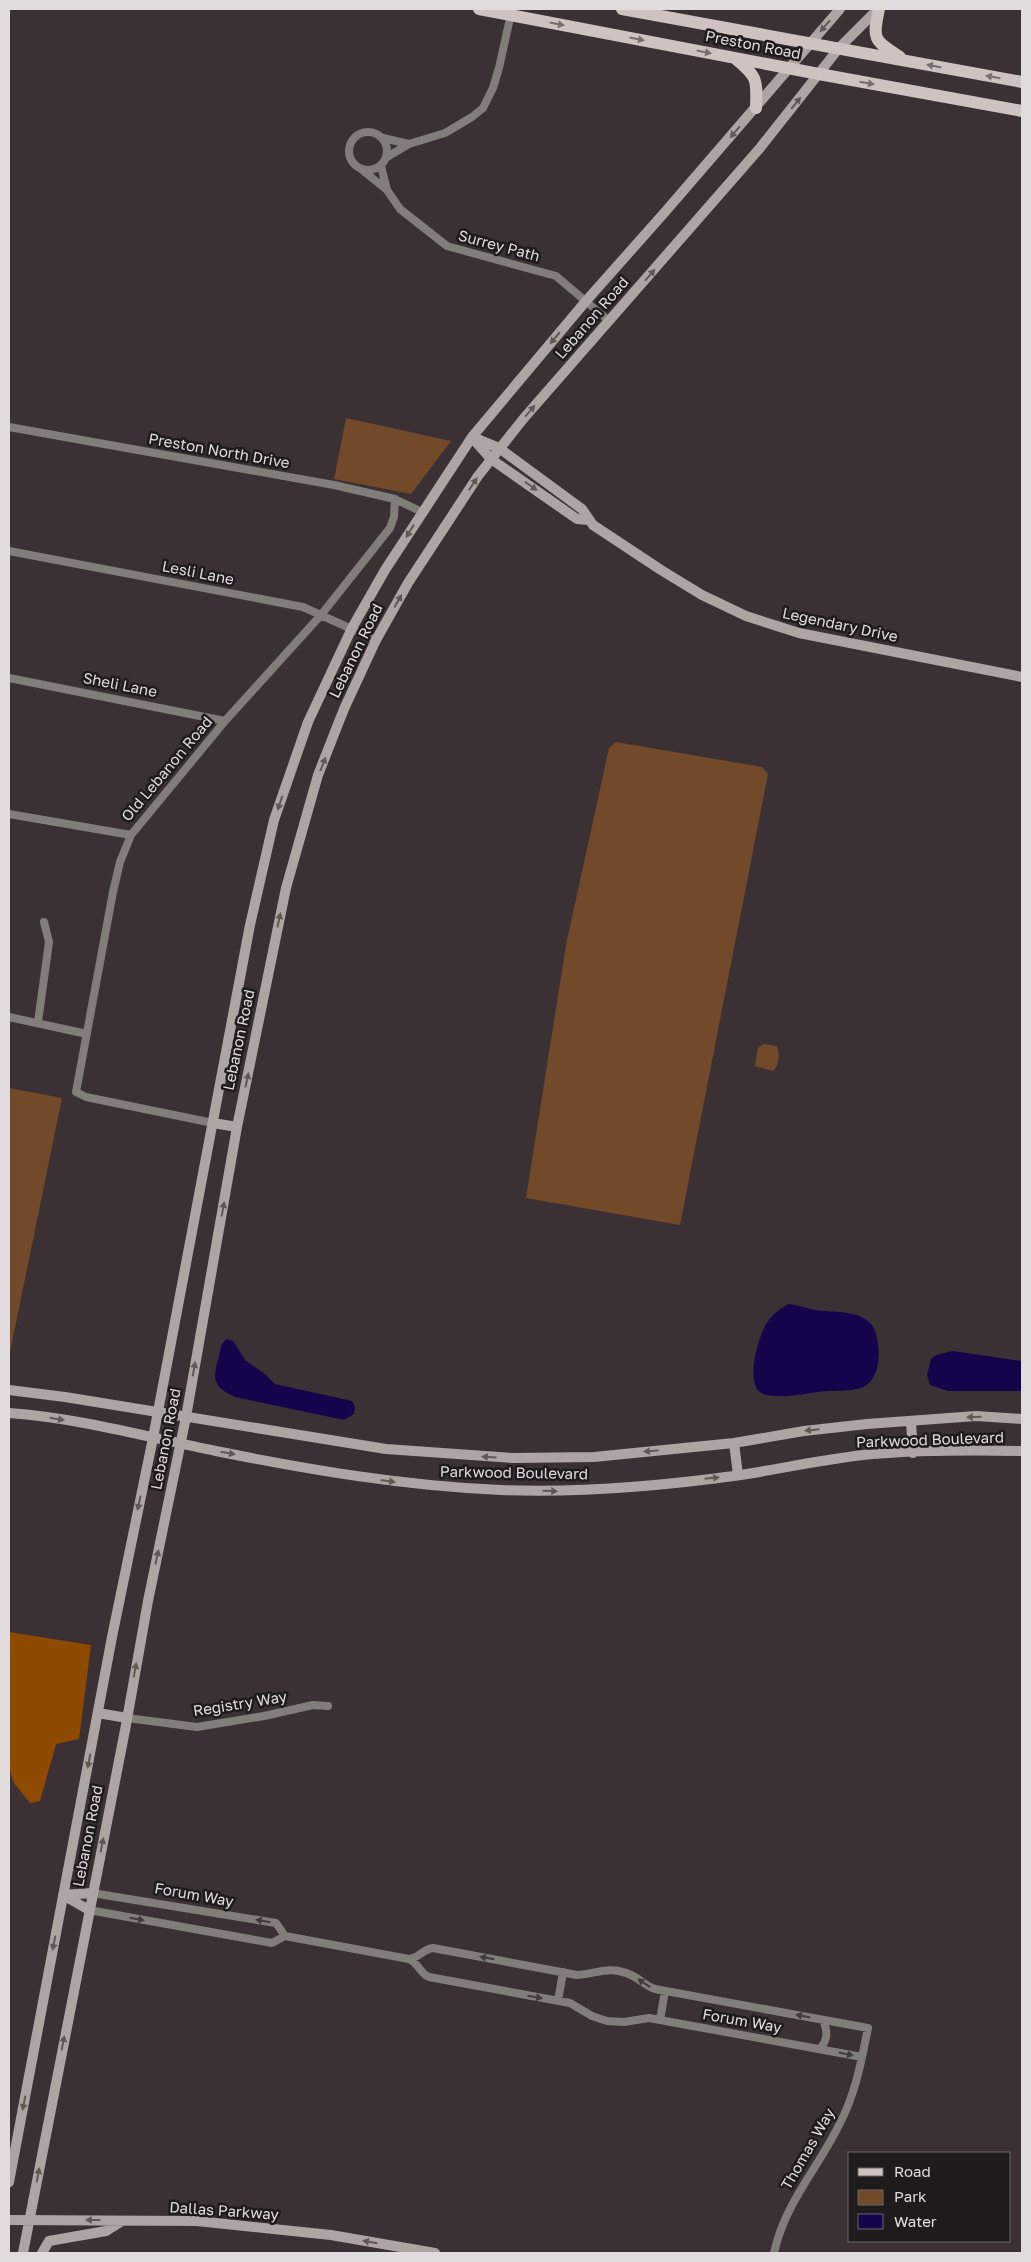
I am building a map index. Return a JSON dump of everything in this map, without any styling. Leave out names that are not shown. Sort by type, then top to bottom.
[{"type":"main road","name":"Preston Road","points":[[479,9],[512,12],[790,69],[1022,111]]},
{"type":"main road","name":"Preston Road","points":[[622,9],[1022,82]]},
{"type":"main road","name":"Lebanon Road","points":[[9,2182],[250,925],[274,820],[308,722],[352,628],[422,512],[472,437],[586,301],[790,69],[840,9]]},
{"type":"main road","name":"Lebanon Road","points":[[24,2248],[148,1601],[186,1417],[237,1127],[286,888],[318,775],[344,709],[376,640],[408,583],[491,458],[760,148],[839,48],[878,9]]},
{"type":"main road","points":[[878,9],[875,33],[879,44],[904,60]]},
{"type":"main road","points":[[736,58],[752,72],[756,82],[756,108]]},
{"type":"main road","name":"Legendary Drive","points":[[472,437],[499,448],[582,509],[588,520],[661,570],[702,595],[773,626],[799,633],[1022,676]]},
{"type":"main road","name":"Legendary Drive","points":[[472,437],[491,458],[578,519],[588,520]]},
{"type":"main road","points":[[213,1123],[237,1127]]},
{"type":"main road","name":"Parkwood Boulevard","points":[[9,1390],[65,1397],[386,1449],[504,1458],[594,1457],[734,1443],[804,1431],[976,1416],[1022,1419]]},
{"type":"main road","name":"Parkwood Boulevard","points":[[9,1413],[82,1423],[180,1444],[352,1476],[425,1486],[502,1490],[586,1491],[738,1475],[873,1454],[1022,1451]]},
{"type":"main road","points":[[911,1422],[913,1453]]},
{"type":"main road","points":[[734,1443],[738,1475]]},
{"type":"main road","points":[[98,1713],[127,1718]]},
{"type":"main road","points":[[63,1895],[92,1893]]},
{"type":"main road","points":[[63,1895],[89,1910]]},
{"type":"main road","name":"Dallas Parkway","points":[[9,2220],[197,2221],[331,2235],[435,2253]]},
{"type":"main road","points":[[42,2253],[49,2241],[106,2231],[123,2220]]},
{"type":"street","name":"Surrey Path","points":[[387,190],[381,166],[387,157],[409,144],[445,134],[483,108],[498,74],[512,12]]},
{"type":"street","name":"Surrey Path","points":[[409,144],[366,132],[358,135],[352,141],[349,150],[350,159],[387,190],[400,209],[446,246],[556,276],[609,321]]},
{"type":"street","points":[[383,138],[387,146],[387,157]]},
{"type":"street","points":[[361,170],[369,171],[381,166]]},
{"type":"street","name":"Preston North Drive","points":[[9,427],[334,485],[395,499],[422,512]]},
{"type":"street","name":"Old Lebanon Road","points":[[213,1123],[95,1099],[76,1092],[112,892],[120,862],[130,835],[225,721],[321,614],[390,528],[394,517],[395,499]]},
{"type":"street","name":"Lesli Lane","points":[[9,551],[303,607],[376,640]]},
{"type":"street","name":"Sheli Lane","points":[[9,678],[225,721]]},
{"type":"street","points":[[9,814],[130,835]]},
{"type":"street","points":[[38,1022],[49,942],[44,922]]},
{"type":"street","points":[[9,1017],[87,1034]]},
{"type":"street","name":"Registry Way","points":[[127,1718],[196,1727],[264,1716],[313,1705],[328,1706]]},
{"type":"street","name":"Forum Way","points":[[92,1893],[276,1923],[285,1936]]},
{"type":"street","name":"Forum Way","points":[[89,1910],[272,1943],[285,1936],[409,1959],[416,1958],[432,1948],[579,1975],[600,1970],[618,1971],[634,1976],[652,1988],[665,1991],[868,2028]]},
{"type":"street","name":"Forum Way","points":[[409,1959],[416,1963],[422,1973],[428,1977],[558,2001],[574,2005],[592,2016],[608,2021],[624,2022],[645,2018],[660,2020],[862,2057]]},
{"type":"street","points":[[558,2001],[563,1972]]},
{"type":"street","points":[[660,2020],[665,1991]]},
{"type":"street","points":[[820,2049],[826,2042],[827,2035],[822,2020]]},
{"type":"street","name":"Thomas Way","points":[[774,2253],[784,2218],[838,2128],[849,2105],[868,2028]]},
{"type":"green space","points":[[346,418],[451,441],[411,494],[334,479]]},
{"type":"green space","points":[[616,742],[762,767],[768,774],[680,1225],[526,1198],[566,945],[609,748]]},
{"type":"green space","points":[[764,1044],[777,1046],[777,1066],[773,1071],[755,1066],[758,1048]]},
{"type":"green space","points":[[9,1088],[62,1098],[9,1357]]},
{"type":"shaded area","points":[[9,1632],[91,1645],[79,1739],[56,1744],[40,1801],[30,1803],[14,1783],[9,1768]]},
{"type":"water","points":[[789,1304],[814,1310],[843,1312],[869,1321],[874,1328],[879,1349],[876,1372],[870,1382],[862,1388],[853,1390],[791,1396],[769,1395],[760,1392],[754,1378],[754,1368],[761,1336],[770,1318]]},
{"type":"water","points":[[227,1339],[233,1341],[246,1361],[265,1374],[275,1384],[352,1401],[355,1407],[354,1414],[344,1420],[235,1397],[227,1393],[218,1385],[215,1376],[221,1346]]},
{"type":"water","points":[[953,1351],[1022,1361],[1022,1391],[948,1391],[930,1385],[927,1375],[931,1359],[936,1355]]}]
